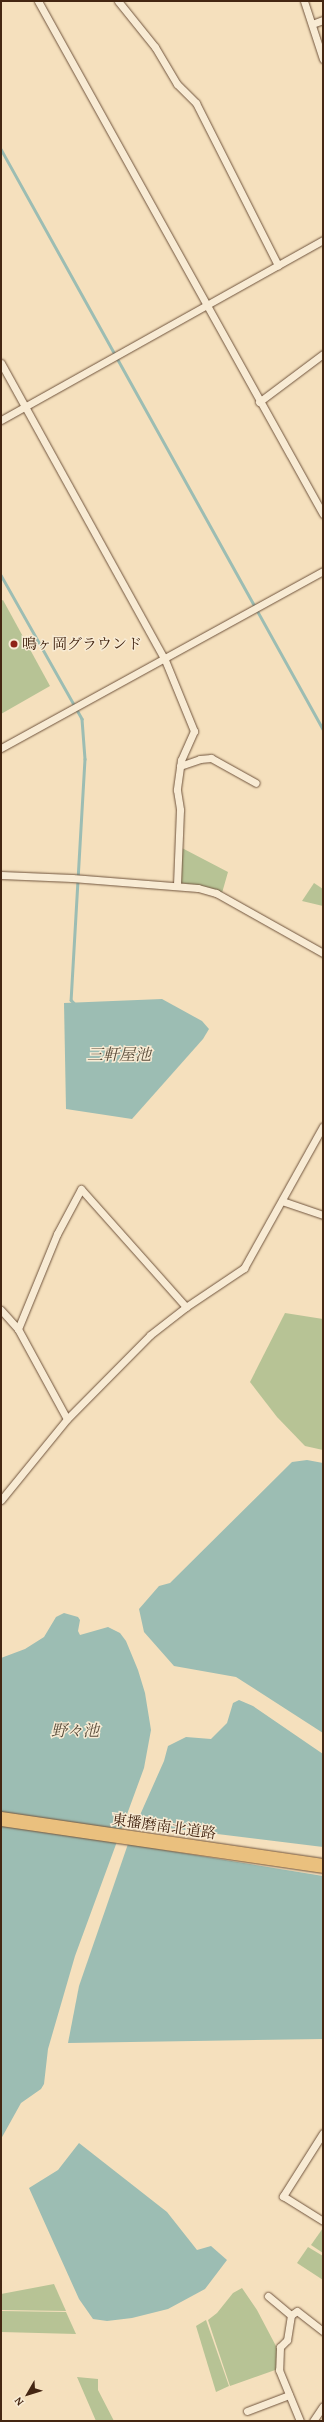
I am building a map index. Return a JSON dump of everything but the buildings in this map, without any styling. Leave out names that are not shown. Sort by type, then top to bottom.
[{"type":"highway","name":"東播磨南北道路","points":[[1,1811],[323,1857]]},
{"type":"highway","name":"東播磨南北道路","points":[[1,1819],[323,1866]]},
{"type":"street","points":[[38,1],[207,304],[259,402],[323,514]]},
{"type":"street","points":[[118,1],[155,47],[177,84],[196,103],[278,265]]},
{"type":"street","points":[[304,1],[323,60]]},
{"type":"street","points":[[312,24],[323,20]]},
{"type":"street","points":[[1,420],[25,405],[323,240]]},
{"type":"street","points":[[259,402],[323,354]]},
{"type":"street","points":[[1,363],[165,660],[194,731],[180,766],[176,790],[180,810],[178,885]]},
{"type":"street","points":[[1,748],[165,660],[323,571]]},
{"type":"street","points":[[180,766],[200,759],[211,758],[256,783]]},
{"type":"street","points":[[1,875],[28,875],[178,885],[216,893],[323,953]]},
{"type":"street","points":[[1,1500],[67,1418],[150,1334],[186,1306],[244,1268],[323,1126]]},
{"type":"street","points":[[18,1329],[57,1234],[81,1189],[186,1306]]},
{"type":"street","points":[[282,1202],[323,1215]]},
{"type":"street","points":[[1,1310],[18,1329],[67,1418]]},
{"type":"street","points":[[323,2133],[283,2196],[323,2221]]},
{"type":"street","points":[[268,2296],[291,2315]]},
{"type":"street","points":[[300,2421],[279,2370],[280,2347],[287,2340],[291,2315],[297,2310],[323,2331]]},
{"type":"street","points":[[247,2411],[289,2395]]},
{"type":"street","points":[[314,2421],[323,2406]]},
{"type":"green space","name":"鳴ヶ岡グラウンド","points":[[3,600],[50,686],[1,714],[1,601]]},
{"type":"green space","points":[[182,848],[228,872],[222,893],[203,886],[181,883]]},
{"type":"green space","points":[[314,883],[323,889],[323,906],[302,901]]},
{"type":"green space","points":[[285,1313],[323,1319],[323,1450],[305,1446],[277,1417],[250,1382]]},
{"type":"green space","points":[[323,2228],[323,2253],[311,2245]]},
{"type":"green space","points":[[308,2247],[323,2256],[323,2280],[297,2263]]},
{"type":"green space","points":[[54,2284],[66,2311],[1,2310],[1,2294]]},
{"type":"green space","points":[[242,2288],[257,2310],[277,2348],[278,2369],[230,2386],[208,2320],[217,2313],[233,2293]]},
{"type":"green space","points":[[1,2311],[66,2312],[76,2334],[1,2332]]},
{"type":"green space","points":[[206,2320],[229,2386],[216,2392],[196,2326]]},
{"type":"green space","points":[[77,2377],[98,2379],[98,2390],[114,2421],[96,2421]]},
{"type":"water","name":"三軒屋池","points":[[162,999],[202,1021],[209,1029],[203,1039],[132,1119],[66,1109],[64,1003]]},
{"type":"water","points":[[307,1460],[323,1463],[323,1733],[236,1677],[174,1666],[144,1632],[139,1609],[159,1586],[170,1583],[292,1462]]},
{"type":"water","name":"野々池","points":[[64,1613],[78,1617],[80,1620],[78,1631],[80,1635],[108,1627],[120,1633],[126,1641],[138,1670],[145,1693],[151,1730],[144,1768],[75,1956],[48,2049],[44,2084],[41,2089],[21,2103],[1,2139],[1,1658],[25,1649],[44,1637],[56,1617]]},
{"type":"water","points":[[239,1700],[253,1706],[323,1754],[323,1847],[136,1824],[164,1761],[168,1746],[186,1737],[211,1739],[227,1723],[233,1703]]},
{"type":"water","points":[[128,1844],[323,1876],[323,2039],[68,2043],[79,1986]]},
{"type":"water","points":[[79,2143],[167,2212],[197,2250],[211,2246],[227,2260],[205,2289],[168,2309],[132,2318],[107,2321],[93,2319],[79,2299],[29,2188],[58,2170]]},
{"type":"waterway","points":[[1,149],[323,729]]},
{"type":"waterway","points":[[1,575],[82,719],[85,759],[71,1000],[76,1005]]},
{"type":"place","name":"鳴ヶ岡グラウンド","points":[[14,644]]}]
